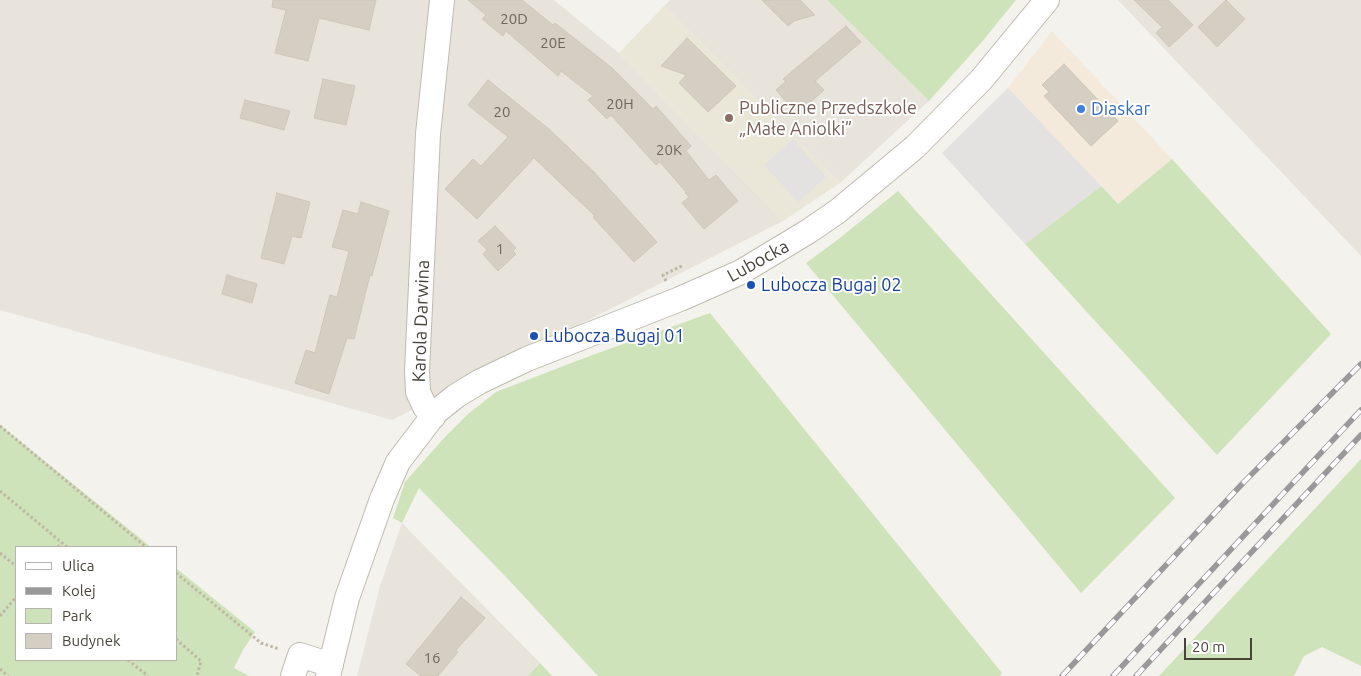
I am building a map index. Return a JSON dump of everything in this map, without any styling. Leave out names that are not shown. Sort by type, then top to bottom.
[{"type":"street","name":"Karola Darwina","points":[[432,416],[425,408],[418,392],[417,370],[428,134],[442,0]]},
{"type":"street","name":"Lubocka","points":[[432,416],[456,396],[479,382],[527,359],[680,299],[741,272],[809,232],[838,211],[915,147],[980,80],[1048,0]]},
{"type":"street","points":[[293,676],[300,656],[330,670],[347,598],[382,499],[398,462],[432,416]]},
{"type":"path","points":[[0,426],[145,546]]},
{"type":"path","points":[[0,491],[66,546]]},
{"type":"path","points":[[59,546],[62,543]]},
{"type":"path","points":[[0,552],[15,565]]},
{"type":"path","points":[[178,575],[262,643]]},
{"type":"path","points":[[0,616],[15,598]]},
{"type":"path","points":[[178,641],[202,661],[197,676]]},
{"type":"path","points":[[129,661],[146,675]]},
{"type":"path","points":[[0,669],[8,676]]},
{"type":"shaded area","points":[[0,0],[554,0],[619,53],[783,221],[392,420],[0,310]]},
{"type":"shaded area","points":[[670,0],[827,0],[929,101],[840,183],[664,6]]},
{"type":"shaded area","points":[[1118,0],[1361,0],[1361,256]]},
{"type":"shaded area","name":"Publiczne Przedszkole „Małe Aniolki”","points":[[664,6],[840,183],[783,221],[619,53]]},
{"type":"shaded area","points":[[1052,31],[1172,159],[1118,204],[1100,186],[1025,244],[942,153],[1008,88]]},
{"type":"shaded area","points":[[1008,88],[1101,186],[1025,244],[942,153]]},
{"type":"shaded area","points":[[793,139],[826,177],[798,202],[764,165]]},
{"type":"shaded area","points":[[402,523],[540,663],[528,676],[357,676],[380,586]]},
{"type":"green space","points":[[827,0],[1016,0],[981,43],[929,101]]},
{"type":"green space","points":[[1172,159],[1331,334],[1217,455],[1025,244],[1101,186],[1118,204]]},
{"type":"green space","points":[[898,191],[1175,498],[1081,593],[806,263]]},
{"type":"green space","points":[[710,313],[1002,673],[1000,676],[598,676],[507,578],[419,488],[402,523],[393,518],[405,482],[468,414],[496,392]]},
{"type":"green space","points":[[0,425],[150,546],[15,546],[15,661],[178,661],[178,570],[255,632],[234,668],[249,676],[0,676]]},
{"type":"green space","points":[[1361,459],[1361,666],[1322,647],[1304,656],[1294,676],[1159,676]]},
{"type":"green space","points":[[540,663],[552,676],[528,676]]},
{"type":"building","points":[[273,0],[376,0],[369,30],[319,18],[308,61],[275,53],[286,10],[272,7]]},
{"type":"building","points":[[468,0],[522,0],[553,25],[555,23],[612,68],[653,109],[656,106],[691,146],[686,151],[709,180],[716,175],[738,201],[704,229],[682,203],[689,197],[686,192],[660,162],[656,165],[611,115],[607,119],[588,100],[593,96],[561,71],[558,76],[506,31],[503,36],[482,19],[486,15]]},
{"type":"building","points":[[762,0],[800,0],[815,15],[794,21],[788,26]]},
{"type":"building","points":[[1134,0],[1168,0],[1193,25],[1169,47],[1156,33],[1162,27]]},
{"type":"building","points":[[1226,0],[1245,19],[1217,47],[1198,27]]},
{"type":"building","points":[[846,26],[861,42],[815,81],[824,90],[797,114],[776,90],[786,81],[783,79]]},
{"type":"building","points":[[687,38],[736,86],[708,112],[679,83],[686,75],[661,66]]},
{"type":"building","name":"Diaskar","points":[[1064,64],[1118,121],[1091,146],[1044,96],[1049,92],[1042,85]]},
{"type":"building","points":[[323,79],[355,86],[346,125],[314,118]]},
{"type":"building","points":[[488,80],[550,130],[594,172],[657,242],[634,262],[593,217],[595,216],[534,158],[477,219],[445,189],[473,159],[481,166],[508,137],[468,105]]},
{"type":"building","points":[[245,100],[290,111],[284,130],[240,118]]},
{"type":"building","points":[[277,193],[310,202],[301,238],[292,236],[284,264],[261,258]]},
{"type":"building","points":[[361,202],[389,211],[354,339],[347,338],[329,394],[295,383],[306,350],[315,353],[330,295],[337,297],[349,251],[332,247],[343,210],[358,214]]},
{"type":"building","points":[[495,226],[516,248],[513,251],[516,254],[498,271],[483,254],[487,250],[478,241]]},
{"type":"building","points":[[227,275],[257,284],[252,303],[222,294]]},
{"type":"building","points":[[461,597],[485,618],[456,650],[458,652],[438,676],[421,676],[406,664]]},
{"type":"railway","points":[[1062,676],[1243,483],[1361,364]]},
{"type":"railway","points":[[1113,676],[1361,410]]},
{"type":"railway","points":[[1136,676],[1361,435]]},
{"type":"place","name":"Diaskar","points":[[1081,109]]},
{"type":"place","name":"Publiczne Przedszkole „Małe Aniolki”","points":[[729,118]]},
{"type":"place","name":"Lubocza Bugaj 02","points":[[751,285]]},
{"type":"place","name":"Lubocza Bugaj 01","points":[[534,336]]}]
